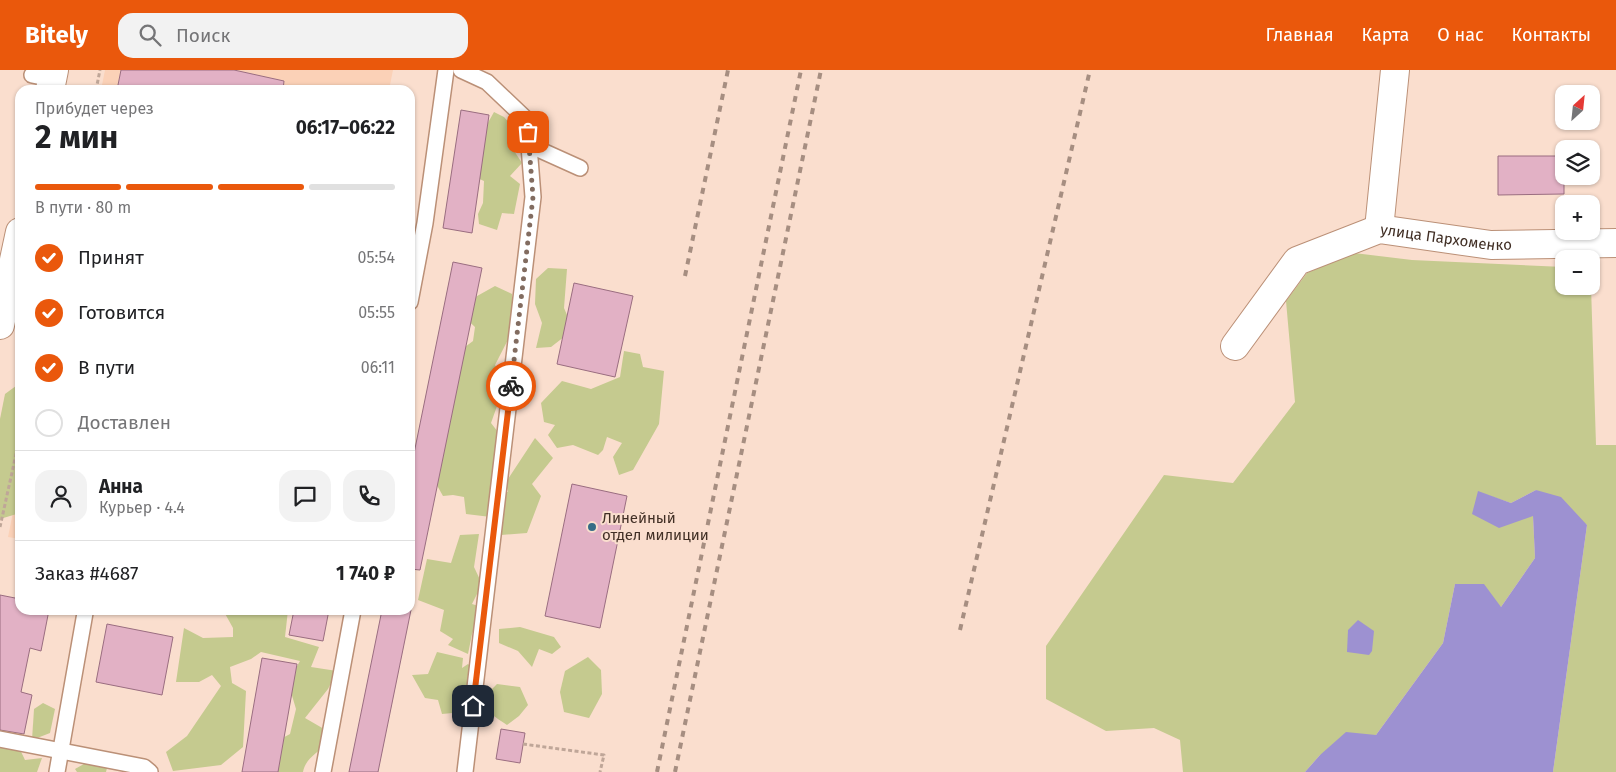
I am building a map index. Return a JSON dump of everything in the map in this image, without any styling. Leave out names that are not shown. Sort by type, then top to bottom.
[{"type":"street","points":[[1379,229],[1395,70]]},
{"type":"street","name":"улица Пархоменко","points":[[1235,346],[1297,261],[1379,229],[1491,245],[1616,243]]},
{"type":"street","points":[[0,325],[3,298],[15,251]]},
{"type":"lane","points":[[415,274],[446,70]]},
{"type":"lane","points":[[461,70],[487,82],[528,120],[533,197],[465,772]]},
{"type":"lane","points":[[529,145],[580,168]]},
{"type":"lane","points":[[57,772],[85,615]]},
{"type":"lane","points":[[323,772],[352,615]]},
{"type":"lane","points":[[0,739],[144,767],[150,772]]},
{"type":"path","points":[[97,85],[100,70]]},
{"type":"path","points":[[0,527],[15,459]]},
{"type":"path","points":[[523,744],[604,755],[600,772]]},
{"type":"shaded area","points":[[105,70],[393,70],[390,85],[102,85]]},
{"type":"shaded area","points":[[1536,490],[1561,497],[1587,525],[1553,772],[1305,772],[1320,755],[1346,732],[1376,735],[1443,643],[1455,584],[1484,584],[1501,607],[1535,558],[1533,516],[1499,528],[1472,514],[1478,491],[1511,503]]},
{"type":"shaded area","points":[[15,502],[15,538],[8,537]]},
{"type":"shaded area","points":[[1358,620],[1374,631],[1372,651],[1369,655],[1347,652],[1348,630]]},
{"type":"green space","points":[[494,112],[504,117],[513,127],[509,143],[522,163],[510,176],[520,184],[514,214],[502,213],[497,230],[479,224],[478,214],[483,203],[484,181],[475,177],[485,128]]},
{"type":"green space","points":[[1354,253],[1412,260],[1555,267],[1555,295],[1591,295],[1596,445],[1616,445],[1616,772],[1553,772],[1587,525],[1536,490],[1511,503],[1478,492],[1533,516],[1535,558],[1501,607],[1455,584],[1443,643],[1376,735],[1320,755],[1305,772],[1183,772],[1180,740],[1154,728],[1106,731],[1046,699],[1046,646],[1164,475],[1233,483],[1295,402],[1286,301],[1307,273]]},
{"type":"green space","points":[[548,268],[567,269],[564,308],[570,322],[569,333],[551,347],[536,348],[542,323],[535,304],[536,279]]},
{"type":"green space","points":[[495,286],[512,294],[513,330],[495,365],[502,376],[502,392],[491,423],[498,432],[490,490],[508,492],[506,482],[535,438],[553,458],[532,484],[541,496],[527,533],[501,535],[499,518],[466,514],[464,497],[443,496],[430,473],[457,353],[473,341],[475,327],[462,315],[470,300]]},
{"type":"green space","points":[[624,351],[640,354],[643,367],[664,371],[659,424],[633,470],[619,475],[613,457],[622,443],[607,437],[603,450],[598,455],[573,445],[557,448],[548,435],[555,425],[544,422],[541,403],[562,381],[591,389],[620,377]]},
{"type":"green space","points":[[15,387],[15,514],[0,519],[0,419],[5,394]]},
{"type":"green space","points":[[479,534],[474,567],[482,584],[472,604],[482,607],[472,634],[468,654],[448,645],[453,639],[440,631],[444,610],[418,600],[427,559],[451,563],[460,535]]},
{"type":"green space","points":[[226,615],[287,615],[285,637],[319,647],[311,667],[337,671],[328,689],[305,718],[324,729],[325,746],[308,760],[303,772],[276,772],[277,741],[290,734],[296,709],[288,682],[300,661],[261,652],[251,659],[230,667],[232,683],[246,691],[243,747],[221,765],[173,771],[166,752],[187,736],[221,686],[212,675],[199,682],[176,682],[184,628],[203,638],[233,637],[233,628]]},
{"type":"green space","points":[[520,627],[554,637],[561,647],[552,654],[539,649],[532,667],[518,651],[499,643],[499,629]]},
{"type":"green space","points":[[437,652],[463,658],[462,668],[468,664],[480,675],[463,712],[442,714],[438,700],[425,698],[412,675],[428,674]]},
{"type":"green space","points":[[588,657],[601,670],[602,694],[589,718],[564,712],[560,692],[565,671]]},
{"type":"green space","points":[[497,684],[520,687],[528,705],[519,716],[507,725],[487,710],[485,705],[485,685],[492,689]]},
{"type":"green space","points":[[43,703],[55,709],[50,733],[32,740],[34,709]]},
{"type":"green space","points":[[0,734],[14,737],[25,760],[42,758],[37,772],[0,772]]},
{"type":"green space","points":[[91,760],[108,764],[106,772],[77,772],[75,769]]},
{"type":"building","points":[[121,70],[234,70],[284,81],[284,85],[118,85]]},
{"type":"building","points":[[461,110],[489,115],[472,233],[443,228]]},
{"type":"building","points":[[1498,156],[1555,156],[1555,185],[1564,185],[1564,194],[1498,195]]},
{"type":"building","points":[[453,262],[482,268],[420,570],[415,570],[415,448]]},
{"type":"building","points":[[574,283],[633,296],[615,377],[557,364]]},
{"type":"building","name":"Линейный отдел милиции","points":[[572,484],[627,496],[600,628],[545,616]]},
{"type":"building","points":[[0,595],[15,598],[15,615],[48,615],[41,651],[30,648],[21,692],[32,695],[24,734],[0,730]]},
{"type":"building","points":[[293,615],[328,615],[323,641],[289,635]]},
{"type":"building","points":[[381,615],[410,615],[378,772],[349,772]]},
{"type":"building","points":[[107,624],[173,637],[162,695],[96,682]]},
{"type":"building","points":[[262,658],[297,664],[278,772],[242,772]]},
{"type":"building","points":[[501,729],[525,733],[520,763],[496,759]]},
{"type":"railway","points":[[685,276],[728,70]]},
{"type":"railway","points":[[657,772],[801,70]]},
{"type":"railway","points":[[675,772],[821,70]]},
{"type":"railway","points":[[960,630],[1090,70]]},
{"type":"way so far","points":[[511,386],[533,197],[528,132]]},
{"type":"place","name":"Линейный отдел милиции","points":[[592,527]]},
{"type":"route","points":[[473,706],[511,386]]}]
